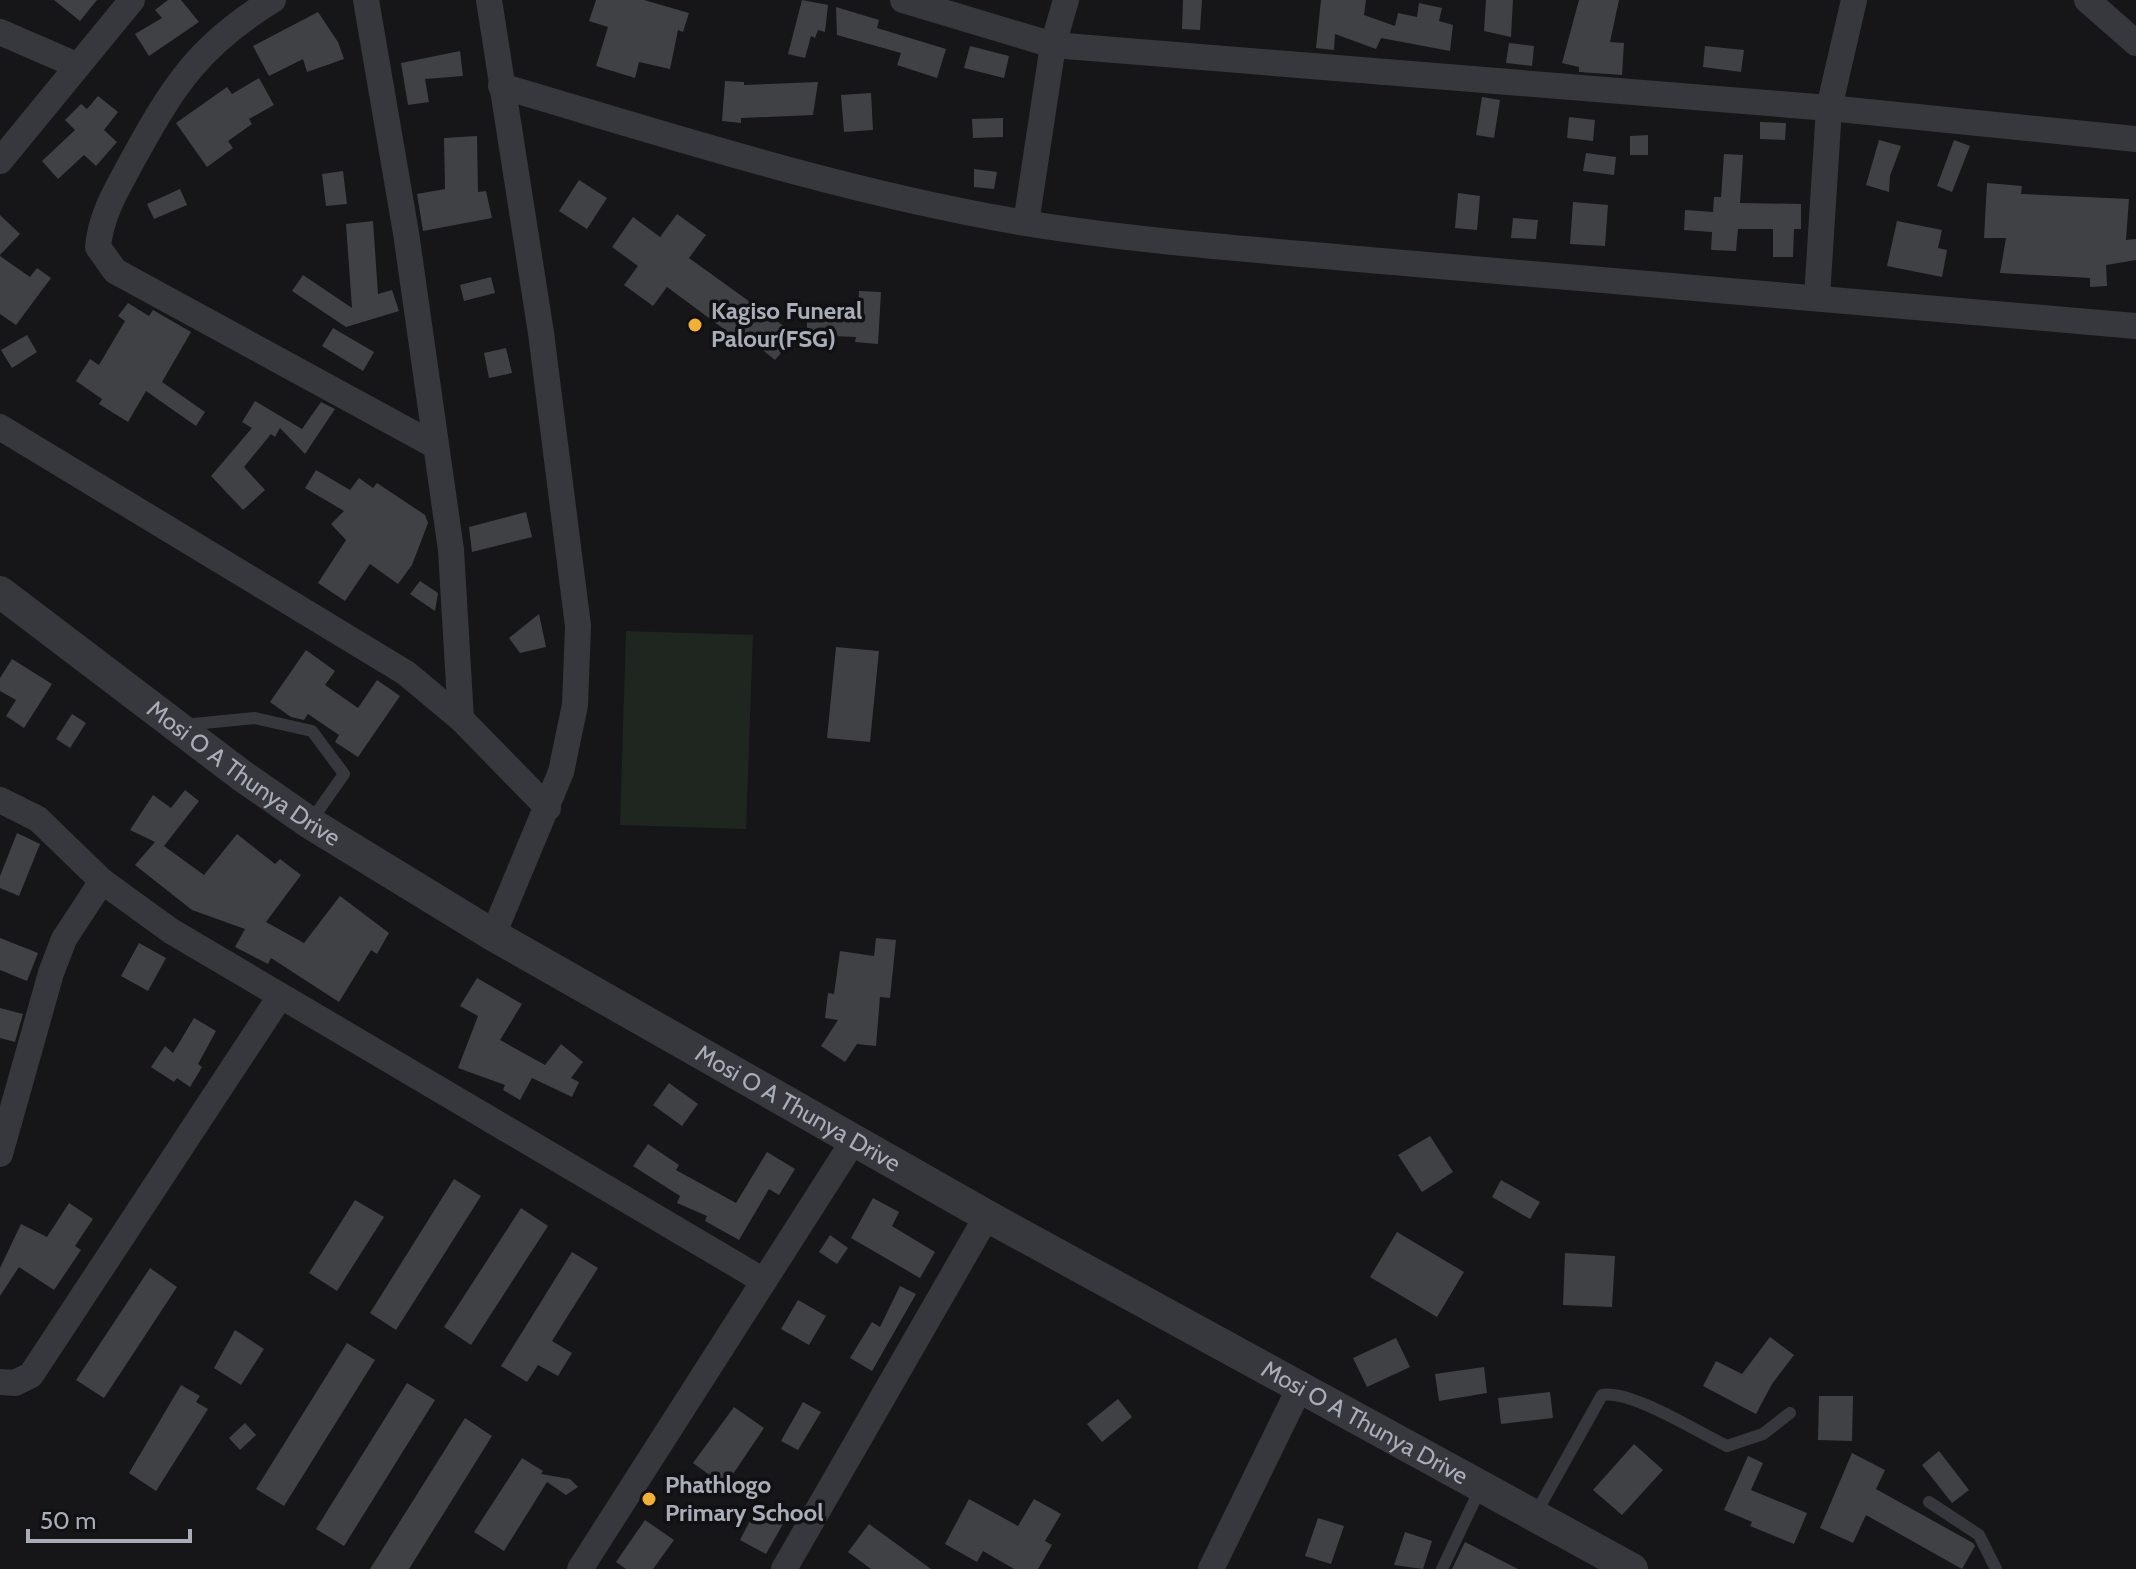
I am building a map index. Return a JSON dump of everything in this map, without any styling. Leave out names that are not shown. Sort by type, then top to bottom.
[{"type":"street","points":[[0,161],[132,0]]},
{"type":"street","points":[[273,0],[217,40],[187,68],[163,104],[105,212],[98,247],[115,271],[434,445]]},
{"type":"street","points":[[366,0],[406,233],[451,550],[461,719]]},
{"type":"street","points":[[489,0],[541,333],[578,626],[575,705],[561,772],[493,935]]},
{"type":"street","points":[[903,0],[1053,45],[1829,108],[2136,139]]},
{"type":"street","points":[[1026,223],[1053,45],[1066,0]]},
{"type":"street","points":[[1817,297],[1829,108],[1854,0]]},
{"type":"street","points":[[2087,0],[2136,43]]},
{"type":"street","points":[[0,32],[76,65]]},
{"type":"street","points":[[501,86],[736,155],[908,198],[1026,223],[1107,235],[1441,267],[2136,326]]},
{"type":"street","points":[[0,427],[337,628],[406,673],[461,719],[548,808]]},
{"type":"street","name":"Mosi O A Thunya Drive","points":[[0,592],[172,726],[310,823],[493,935],[987,1216],[1632,1569]]},
{"type":"street","points":[[0,800],[38,819],[102,881],[171,931],[279,998],[764,1281]]},
{"type":"street","points":[[0,1154],[51,973],[64,939],[102,881]]},
{"type":"street","points":[[0,1382],[15,1383],[31,1375],[279,998]]},
{"type":"street","points":[[580,1569],[854,1140]]},
{"type":"street","points":[[784,1569],[987,1216]]},
{"type":"street","points":[[1211,1569],[1300,1387]]},
{"type":"lane","points":[[172,726],[255,718],[312,731],[344,774],[310,823]]},
{"type":"lane","points":[[1534,1516],[1602,1395],[1611,1393],[1631,1400],[1727,1446],[1744,1443],[1763,1434],[1790,1413]]},
{"type":"lane","points":[[1442,1569],[1481,1487]]},
{"type":"lane","points":[[1929,1502],[1979,1535],[1996,1569]]},
{"type":"shaded area","points":[[626,631],[753,635],[746,829],[620,825]]},
{"type":"building","points":[[54,0],[97,0],[80,21]]},
{"type":"building","points":[[168,0],[181,0],[199,22],[149,56],[135,34],[162,18],[155,10]]},
{"type":"building","points":[[596,0],[644,0],[689,13],[683,32],[678,30],[670,69],[639,62],[635,78],[596,66],[608,27],[589,21]]},
{"type":"building","points":[[802,0],[828,5],[825,32],[818,30],[815,38],[811,36],[805,58],[788,54]]},
{"type":"building","points":[[1183,0],[1202,0],[1200,30],[1182,29]]},
{"type":"building","points":[[1321,0],[1366,0],[1364,15],[1395,26],[1398,13],[1417,17],[1419,3],[1442,8],[1439,21],[1453,25],[1450,51],[1381,38],[1376,49],[1335,34],[1334,50],[1316,48]]},
{"type":"building","points":[[1486,0],[1513,0],[1511,37],[1484,31]]},
{"type":"building","points":[[1579,0],[1619,0],[1610,42],[1624,43],[1622,75],[1579,72],[1579,67],[1562,63]]},
{"type":"building","points":[[836,7],[879,20],[877,28],[946,49],[937,78],[897,65],[901,53],[837,35]]},
{"type":"building","points":[[318,12],[338,42],[344,59],[307,72],[303,59],[269,76],[253,46]]},
{"type":"building","points":[[1509,43],[1534,46],[1532,66],[1506,63]]},
{"type":"building","points":[[970,46],[1009,56],[1004,78],[964,68]]},
{"type":"building","points":[[1705,46],[1744,50],[1741,72],[1703,67]]},
{"type":"building","points":[[460,51],[463,76],[425,79],[429,102],[408,105],[401,63]]},
{"type":"building","points":[[259,78],[274,105],[249,119],[252,124],[228,141],[233,148],[207,167],[176,123],[227,87],[232,94]]},
{"type":"building","points":[[725,81],[744,82],[744,85],[818,82],[813,115],[741,118],[741,123],[722,121]]},
{"type":"building","points":[[871,93],[873,130],[844,132],[841,95]]},
{"type":"building","points":[[98,96],[118,112],[104,130],[117,142],[96,166],[84,155],[58,179],[42,161],[75,130],[65,120],[81,104],[87,109]]},
{"type":"building","points":[[1482,97],[1500,100],[1494,138],[1476,135]]},
{"type":"building","points":[[1569,117],[1595,120],[1593,141],[1567,138]]},
{"type":"building","points":[[1003,118],[1003,137],[973,138],[972,119]]},
{"type":"building","points":[[1760,122],[1786,123],[1785,140],[1760,139]]},
{"type":"building","points":[[1648,135],[1648,155],[1630,155],[1630,136]]},
{"type":"building","points":[[477,136],[478,192],[486,191],[492,218],[423,231],[417,194],[445,189],[444,138]]},
{"type":"building","points":[[1879,140],[1901,146],[1890,176],[1889,192],[1866,185]]},
{"type":"building","points":[[1954,140],[1970,146],[1952,192],[1937,186]]},
{"type":"building","points":[[1586,153],[1616,157],[1614,175],[1583,171]]},
{"type":"building","points":[[1724,154],[1743,155],[1740,203],[1801,204],[1801,229],[1794,229],[1793,257],[1773,257],[1773,229],[1738,229],[1736,251],[1711,250],[1712,232],[1684,230],[1685,210],[1713,212],[1714,197],[1721,197]]},
{"type":"building","points":[[974,169],[997,172],[994,189],[974,187]]},
{"type":"building","points":[[343,171],[347,204],[326,206],[322,174]]},
{"type":"building","points":[[579,180],[607,198],[587,229],[559,211]]},
{"type":"building","points":[[1987,183],[2022,186],[2021,194],[2129,199],[2126,240],[2136,239],[2136,260],[2106,265],[2107,286],[2090,287],[2090,278],[2000,273],[2006,238],[1984,238]]},
{"type":"building","points":[[180,189],[187,205],[154,219],[147,204]]},
{"type":"building","points":[[1458,193],[1480,196],[1477,230],[1455,228]]},
{"type":"building","points":[[1573,202],[1608,205],[1605,246],[1570,244]]},
{"type":"building","points":[[677,214],[706,235],[689,258],[796,335],[775,360],[740,332],[736,338],[667,287],[653,306],[624,285],[638,266],[612,247],[633,217],[660,237]]},
{"type":"building","points":[[0,215],[20,234],[0,255]]},
{"type":"building","points":[[1513,218],[1538,220],[1536,239],[1511,238]]},
{"type":"building","points":[[373,221],[378,294],[392,290],[399,311],[346,327],[292,291],[303,275],[352,308],[346,224]]},
{"type":"building","points":[[1897,221],[1942,230],[1938,248],[1947,250],[1942,277],[1887,266]]},
{"type":"building","points":[[0,256],[30,277],[37,268],[51,278],[16,325],[0,314]]},
{"type":"building","points":[[491,277],[495,293],[464,301],[460,285]]},
{"type":"building","points":[[859,291],[881,292],[878,344],[855,342],[856,337],[807,335],[807,310],[858,311]]},
{"type":"building","points":[[128,303],[149,316],[153,310],[191,332],[162,382],[205,412],[196,426],[146,391],[128,422],[99,404],[102,399],[76,381],[90,359],[99,365],[125,321],[118,316]]},
{"type":"building","points":[[333,328],[374,352],[363,371],[322,346]]},
{"type":"building","points":[[27,335],[37,352],[12,368],[1,350]]},
{"type":"building","points":[[506,348],[512,373],[489,378],[484,353]]},
{"type":"building","points":[[255,401],[302,429],[321,402],[335,409],[305,454],[280,428],[275,437],[271,434],[244,467],[265,490],[243,510],[211,476],[252,428],[242,422]]},
{"type":"building","points":[[316,470],[350,490],[359,478],[373,488],[377,483],[425,515],[428,523],[412,565],[398,584],[370,564],[345,601],[318,583],[346,540],[331,524],[344,511],[305,488]]},
{"type":"building","points":[[526,512],[532,537],[472,552],[469,527]]},
{"type":"building","points":[[420,581],[438,593],[435,611],[410,594]]},
{"type":"building","points":[[539,614],[546,647],[520,653],[509,638]]},
{"type":"building","points":[[836,647],[879,651],[870,742],[827,738]]},
{"type":"building","points":[[306,650],[335,671],[325,685],[358,708],[377,680],[400,696],[358,757],[335,742],[339,735],[308,714],[304,720],[291,717],[270,702]]},
{"type":"building","points":[[12,659],[52,684],[24,728],[6,716],[16,700],[0,691],[0,678]]},
{"type":"building","points":[[72,714],[86,723],[70,748],[56,739]]},
{"type":"building","points":[[185,790],[199,801],[164,846],[204,875],[237,834],[275,864],[280,859],[301,875],[266,922],[304,943],[340,896],[389,933],[377,954],[371,950],[339,1002],[271,958],[268,964],[235,947],[245,929],[192,910],[135,865],[155,842],[130,830],[153,795],[171,808]]},
{"type":"building","points":[[17,833],[40,844],[19,896],[0,888],[0,876]]},
{"type":"building","points":[[0,938],[38,953],[27,981],[0,970]]},
{"type":"building","points":[[876,938],[896,940],[890,998],[880,997],[876,1046],[857,1044],[845,1062],[821,1046],[838,1020],[825,1018],[828,993],[834,994],[840,951],[874,956]]},
{"type":"building","points":[[139,943],[166,958],[148,991],[121,976]]},
{"type":"building","points":[[477,978],[522,1004],[500,1040],[545,1065],[561,1044],[583,1062],[571,1078],[579,1082],[572,1097],[532,1078],[520,1100],[503,1090],[505,1085],[458,1068],[478,1016],[460,1006]]},
{"type":"building","points":[[0,1008],[23,1014],[15,1042],[0,1038]]},
{"type":"building","points":[[194,1018],[216,1031],[198,1064],[202,1067],[190,1087],[177,1078],[174,1082],[151,1067],[165,1046],[173,1053]]},
{"type":"building","points":[[669,1083],[698,1104],[682,1126],[653,1105]]},
{"type":"building","points":[[1430,1136],[1453,1172],[1422,1192],[1398,1155]]},
{"type":"building","points":[[648,1144],[679,1165],[676,1170],[736,1203],[767,1152],[795,1169],[779,1195],[769,1189],[739,1240],[705,1221],[707,1216],[677,1203],[680,1196],[633,1166]]},
{"type":"building","points":[[454,1179],[481,1196],[396,1330],[370,1313]]},
{"type":"building","points":[[1501,1180],[1540,1202],[1530,1219],[1492,1197]]},
{"type":"building","points":[[873,1198],[899,1212],[892,1226],[935,1252],[920,1278],[851,1238]]},
{"type":"building","points":[[355,1200],[384,1217],[337,1291],[309,1273]]},
{"type":"building","points":[[69,1203],[93,1219],[75,1246],[81,1250],[54,1290],[19,1267],[0,1296],[0,1268],[21,1224],[47,1237]]},
{"type":"building","points":[[521,1208],[548,1226],[471,1345],[444,1327]]},
{"type":"building","points":[[1397,1232],[1464,1272],[1437,1317],[1370,1277]]},
{"type":"building","points":[[830,1235],[848,1248],[837,1264],[819,1252]]},
{"type":"building","points":[[572,1252],[598,1268],[552,1341],[572,1353],[558,1376],[538,1365],[527,1382],[501,1366]]},
{"type":"building","points":[[1565,1253],[1615,1256],[1612,1307],[1563,1305]]},
{"type":"building","points":[[150,1268],[177,1287],[104,1398],[76,1380]]},
{"type":"building","points":[[900,1286],[916,1294],[872,1371],[850,1358],[872,1322],[880,1327]]},
{"type":"building","points":[[798,1300],[826,1316],[809,1345],[781,1329]]},
{"type":"building","points":[[235,1330],[264,1349],[241,1385],[214,1368]]},
{"type":"building","points":[[1770,1337],[1794,1355],[1772,1384],[1756,1414],[1703,1386],[1716,1361],[1742,1374]]},
{"type":"building","points":[[1396,1338],[1410,1367],[1367,1387],[1353,1358]]},
{"type":"building","points":[[347,1343],[375,1360],[284,1506],[256,1489]]},
{"type":"building","points":[[1484,1367],[1487,1393],[1439,1401],[1435,1374]]},
{"type":"building","points":[[407,1383],[435,1400],[344,1546],[316,1529]]},
{"type":"building","points":[[181,1385],[200,1396],[196,1402],[208,1409],[156,1491],[129,1473]]},
{"type":"building","points":[[1550,1392],[1553,1418],[1501,1424],[1498,1398]]},
{"type":"building","points":[[1819,1396],[1853,1396],[1852,1441],[1818,1440]]},
{"type":"building","points":[[1118,1399],[1132,1417],[1102,1442],[1087,1424]]},
{"type":"building","points":[[803,1402],[821,1412],[798,1450],[781,1441]]},
{"type":"building","points":[[734,1407],[764,1428],[725,1486],[693,1463]]},
{"type":"building","points":[[465,1418],[492,1436],[409,1569],[370,1569]]},
{"type":"building","points":[[245,1423],[256,1435],[240,1450],[229,1438]]},
{"type":"building","points":[[1634,1444],[1663,1470],[1622,1515],[1593,1490]]},
{"type":"building","points":[[1939,1451],[1969,1490],[1952,1503],[1922,1465]]},
{"type":"building","points":[[1852,1453],[1885,1470],[1876,1489],[1973,1543],[1975,1546],[1962,1569],[1866,1515],[1853,1543],[1820,1528]]},
{"type":"building","points":[[1748,1456],[1763,1463],[1751,1490],[1807,1513],[1794,1544],[1750,1526],[1752,1522],[1724,1510]]},
{"type":"building","points":[[522,1458],[543,1471],[541,1474],[570,1479],[578,1487],[566,1495],[547,1482],[504,1551],[474,1532]]},
{"type":"building","points":[[969,1499],[1018,1526],[1034,1499],[1061,1514],[1045,1541],[1052,1545],[1038,1569],[1014,1569],[983,1551],[977,1562],[945,1544]]},
{"type":"building","points":[[756,1509],[783,1524],[766,1554],[740,1540]]},
{"type":"building","points":[[1318,1518],[1344,1526],[1331,1564],[1305,1556]]},
{"type":"building","points":[[645,1520],[674,1540],[653,1569],[626,1569],[616,1562]]},
{"type":"building","points":[[869,1524],[931,1569],[871,1569],[848,1552]]},
{"type":"building","points":[[1405,1532],[1432,1541],[1423,1569],[1394,1565]]},
{"type":"building","points":[[1465,1542],[1518,1569],[1452,1569]]},
{"type":"place","name":"Kagiso Funeral Palour(FSG)","points":[[695,325]]},
{"type":"place","name":"Phathlogo Primary School","points":[[649,1499]]}]
